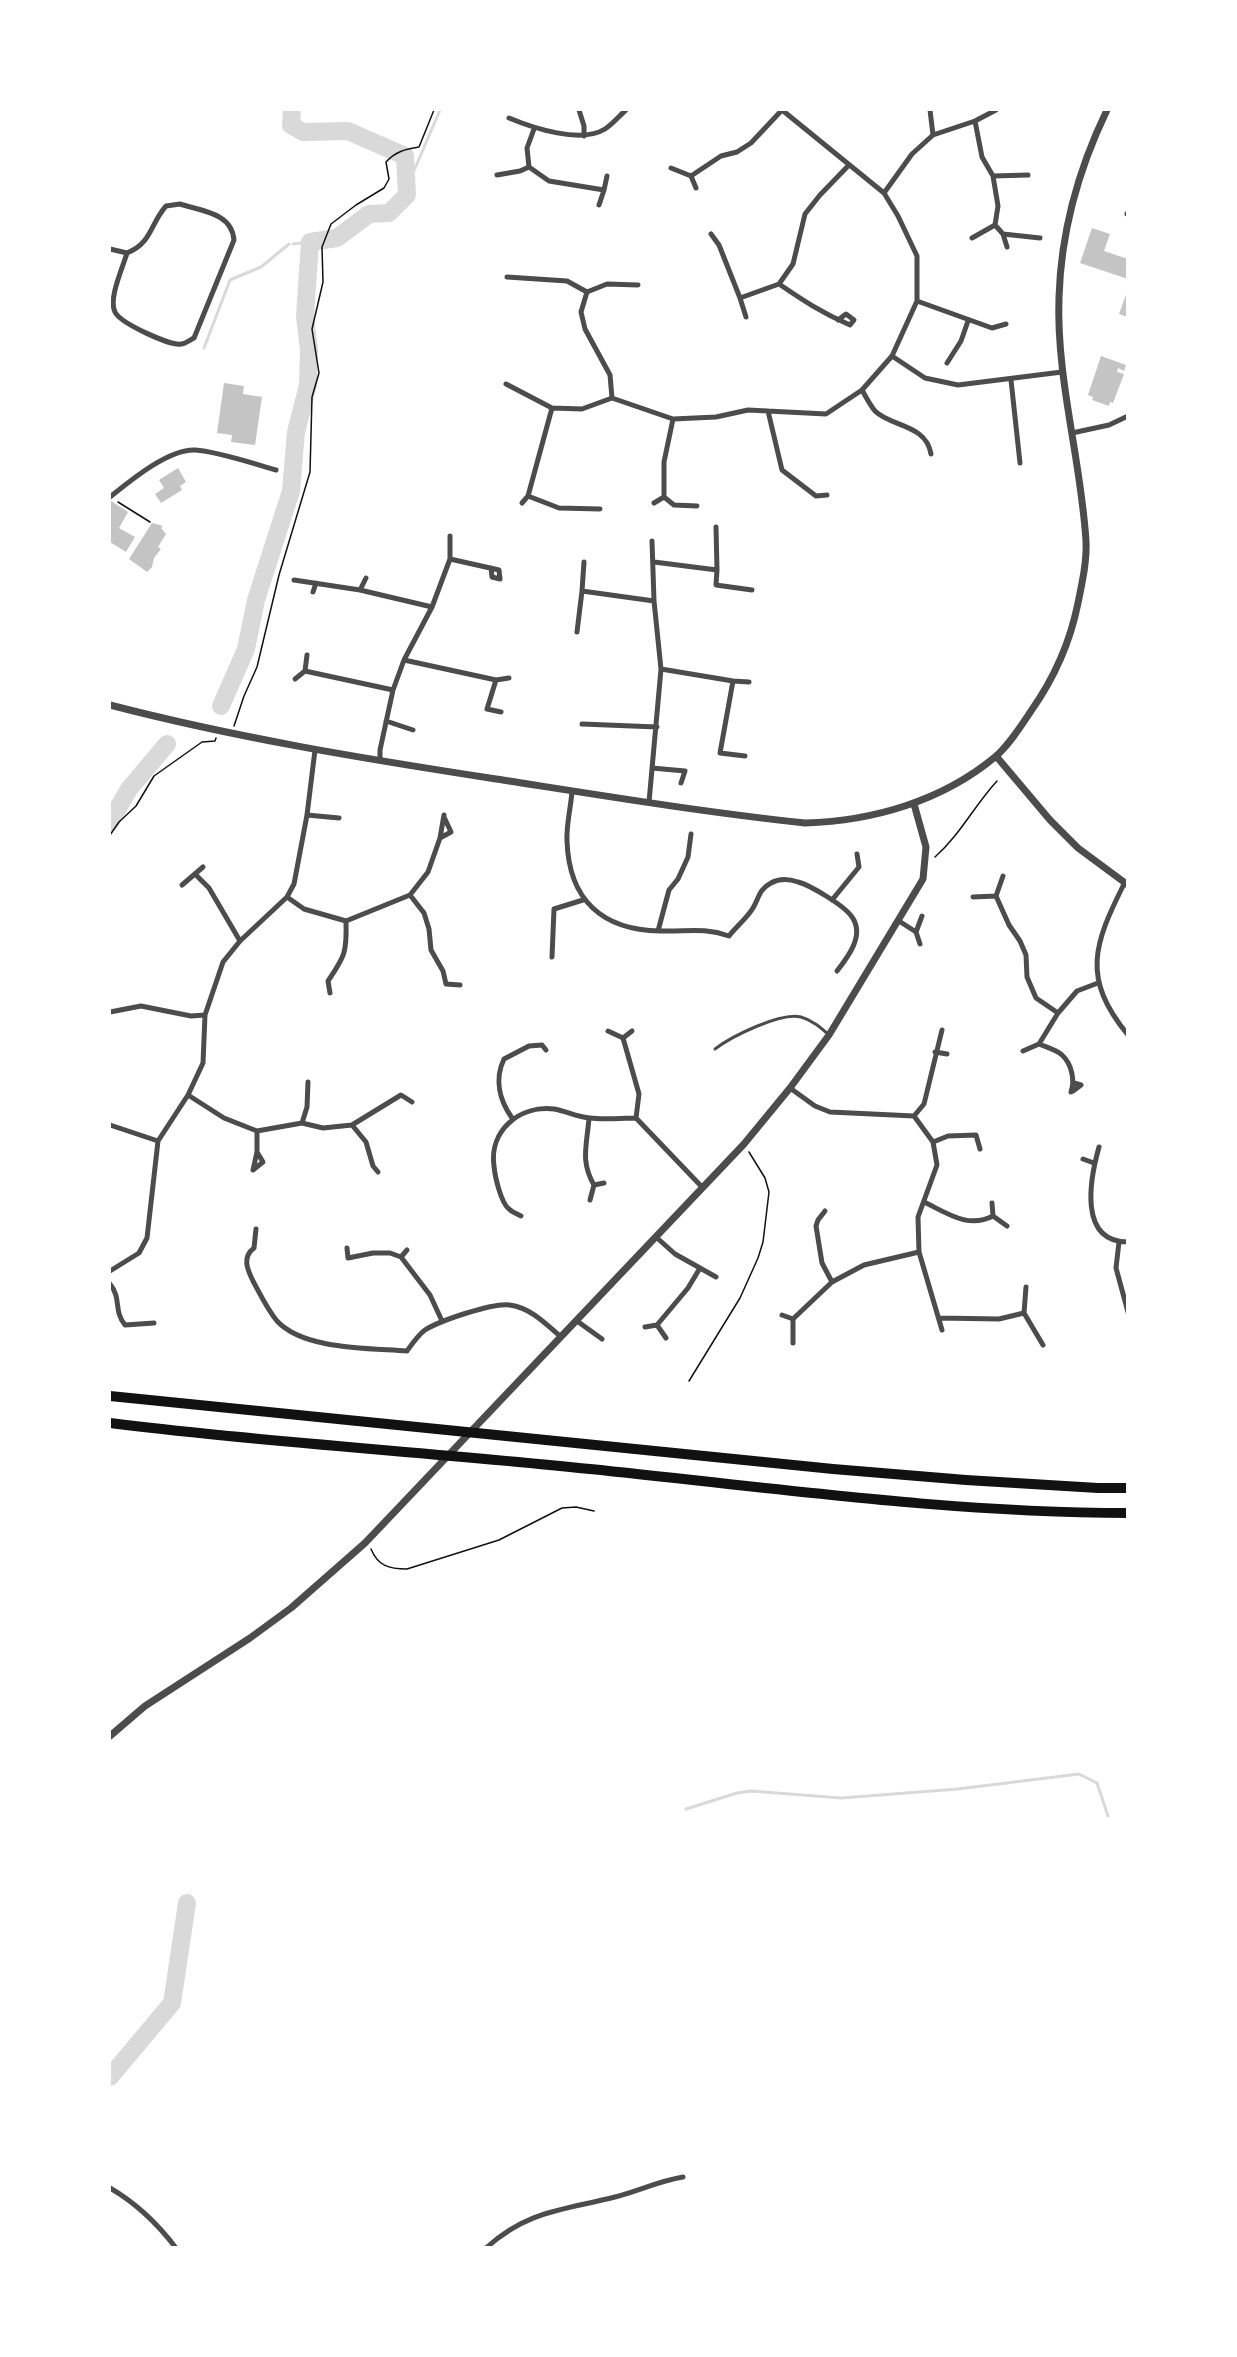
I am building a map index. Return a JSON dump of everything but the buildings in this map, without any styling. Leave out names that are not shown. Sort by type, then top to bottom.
[{"type":"highway","points":[[110,1396],[844,1470],[966,1480],[1128,1488]]},
{"type":"highway","points":[[110,1424],[222,1437],[484,1458],[968,1506],[1128,1513]]},
{"type":"street","points":[[579,110],[584,126],[584,136]]},
{"type":"street","points":[[509,118],[534,129],[584,136],[605,129],[626,110]]},
{"type":"street","points":[[506,384],[552,408],[582,409],[612,399],[673,419],[716,417],[748,410],[826,414],[862,390],[892,356],[917,301],[917,256],[884,193],[782,110],[752,143],[737,153],[720,156],[691,176]]},
{"type":"street","points":[[930,110],[933,135]]},
{"type":"street","points":[[884,193],[912,153],[933,135],[975,121],[996,110]]},
{"type":"street","points":[[110,705],[192,726],[315,750],[572,791],[806,823],[855,819],[914,804],[964,778],[996,756],[1018,730],[1044,693],[1064,655],[1073,627],[1085,564],[1086,542],[1080,480],[1062,372],[1059,297],[1064,240],[1073,201],[1088,153],[1107,110]]},
{"type":"street","points":[[975,121],[982,157],[993,177],[998,206],[995,225]]},
{"type":"street","points":[[534,129],[526,148],[529,167],[549,181],[604,190]]},
{"type":"street","points":[[740,298],[780,284],[794,264],[805,214],[849,165]]},
{"type":"street","points":[[497,175],[529,167]]},
{"type":"street","points":[[671,168],[691,176],[696,188]]},
{"type":"street","points":[[993,177],[1028,175]]},
{"type":"street","points":[[599,205],[607,177]]},
{"type":"street","points":[[110,249],[127,253],[138,249],[146,241],[158,214],[166,206],[180,204],[224,219],[233,229],[234,240],[231,252],[194,338],[183,344],[174,344],[124,323],[114,312],[113,297],[127,253]]},
{"type":"street","points":[[995,225],[1003,234],[1007,247]]},
{"type":"street","points":[[972,238],[995,225]]},
{"type":"street","points":[[711,234],[719,245],[746,317]]},
{"type":"street","points":[[1003,234],[1040,238]]},
{"type":"street","points":[[507,277],[567,281],[587,292]]},
{"type":"street","points":[[587,292],[607,284],[638,285]]},
{"type":"street","points":[[780,284],[819,312],[850,326]]},
{"type":"street","points":[[587,292],[581,312],[585,329],[610,375],[612,399]]},
{"type":"street","points":[[917,301],[992,328],[1006,324]]},
{"type":"street","points":[[947,363],[961,341],[968,321]]},
{"type":"street","points":[[992,328],[992,336]]},
{"type":"street","points":[[892,356],[925,378],[958,385],[1062,372]]},
{"type":"street","points":[[1011,380],[1020,463]]},
{"type":"street","points":[[862,390],[876,412],[903,424],[925,438],[931,454]]},
{"type":"street","points":[[522,503],[528,496],[552,408]]},
{"type":"street","points":[[768,411],[781,472],[816,496],[827,495]]},
{"type":"street","points":[[1072,433],[1109,425],[1128,416]]},
{"type":"street","points":[[664,497],[664,462],[673,419]]},
{"type":"street","points":[[110,497],[159,462],[194,450],[276,470]]},
{"type":"street","points":[[528,496],[559,508],[600,509]]},
{"type":"street","points":[[654,503],[664,497]]},
{"type":"street","points":[[664,497],[674,505],[697,506]]},
{"type":"street","points":[[716,527],[716,585],[752,590]]},
{"type":"street","points":[[380,761],[380,750],[393,690],[404,660],[432,607],[450,559],[450,536]]},
{"type":"street","points":[[649,802],[661,669],[654,601],[652,542]]},
{"type":"street","points":[[450,559],[499,570],[500,579]]},
{"type":"street","points":[[654,561],[717,570]]},
{"type":"street","points":[[577,632],[584,562]]},
{"type":"street","points":[[360,590],[366,578]]},
{"type":"street","points":[[294,580],[360,590],[432,607]]},
{"type":"street","points":[[313,592],[316,583]]},
{"type":"street","points":[[582,591],[654,601]]},
{"type":"street","points":[[295,679],[305,671],[307,655]]},
{"type":"street","points":[[404,660],[496,680],[509,678]]},
{"type":"street","points":[[661,669],[749,682]]},
{"type":"street","points":[[305,671],[393,690]]},
{"type":"street","points":[[496,680],[487,709],[501,712]]},
{"type":"street","points":[[733,681],[720,753],[746,756]]},
{"type":"street","points":[[386,721],[413,730]]},
{"type":"street","points":[[582,724],[657,727]]},
{"type":"street","points":[[404,736],[406,729]]},
{"type":"street","points":[[110,1271],[139,1253],[147,1238],[158,1141],[188,1095],[203,1063],[205,1015],[223,962],[240,941],[287,897],[294,884],[307,814],[315,750]]},
{"type":"street","points":[[996,756],[1050,820],[1078,848],[1126,884],[1107,918],[1098,948],[1098,983],[1118,1023],[1128,1035]]},
{"type":"street","points":[[652,768],[685,771],[681,783]]},
{"type":"street","points":[[572,791],[567,840],[570,872],[583,900],[606,918],[630,928],[658,931],[711,930],[729,936],[753,908],[760,890],[782,879],[800,882],[832,900],[853,917],[856,935],[854,946],[837,971]]},
{"type":"street","points":[[110,1736],[146,1706],[250,1638],[291,1608],[368,1539],[744,1144],[790,1088],[828,1035],[923,879],[926,847],[914,804]]},
{"type":"street","points":[[307,814],[339,818]]},
{"type":"street","points":[[287,897],[304,909],[346,921],[410,895],[428,872],[440,838],[444,815],[451,832],[440,838]]},
{"type":"street","points":[[658,931],[669,890],[678,879],[688,857],[691,834]]},
{"type":"street","points":[[832,900],[859,867],[857,854]]},
{"type":"street","points":[[182,885],[203,867]]},
{"type":"street","points":[[195,874],[209,888],[240,941]]},
{"type":"street","points":[[1003,876],[996,896],[1026,955],[1027,976],[1036,998],[1058,1012]]},
{"type":"street","points":[[410,895],[424,913],[429,929],[431,950],[443,972],[446,984],[460,985]]},
{"type":"street","points":[[973,897],[996,896]]},
{"type":"street","points":[[552,957],[554,909],[583,900]]},
{"type":"street","points":[[916,932],[922,916]]},
{"type":"street","points":[[330,993],[328,981],[343,959],[347,948],[346,921]]},
{"type":"street","points":[[899,921],[916,932],[920,944]]},
{"type":"street","points":[[1023,1051],[1040,1044],[1058,1012],[1077,991],[1098,983]]},
{"type":"street","points":[[110,1012],[141,1006],[191,1016],[205,1015]]},
{"type":"street","points":[[914,1116],[924,1104],[942,1030]]},
{"type":"street","points":[[608,1031],[623,1038],[639,1094],[636,1118]]},
{"type":"street","points":[[623,1038],[632,1031]]},
{"type":"street","points":[[1040,1044],[1062,1055],[1069,1065],[1074,1083],[1071,1092]]},
{"type":"street","points":[[512,1118],[500,1094],[499,1077],[504,1059],[529,1046],[542,1045],[546,1050]]},
{"type":"street","points":[[935,1052],[947,1054]]},
{"type":"street","points":[[302,1123],[307,1107],[308,1082]]},
{"type":"street","points":[[790,1088],[815,1106],[830,1112],[914,1116]]},
{"type":"street","points":[[188,1095],[224,1118],[257,1131],[302,1123],[323,1128],[352,1125],[401,1095],[412,1102]]},
{"type":"street","points":[[521,1216],[507,1209],[499,1189],[493,1153],[497,1138],[512,1118],[544,1109],[556,1109],[589,1118],[636,1118],[702,1187]]},
{"type":"street","points":[[914,1116],[933,1142],[937,1165],[918,1217],[919,1252],[942,1330]]},
{"type":"street","points":[[589,1118],[585,1156],[586,1171],[594,1185],[590,1200]]},
{"type":"street","points":[[110,1125],[158,1141]]},
{"type":"street","points":[[352,1125],[366,1142],[370,1168],[378,1172]]},
{"type":"street","points":[[257,1131],[257,1152]]},
{"type":"street","points":[[976,1135],[980,1149]]},
{"type":"street","points":[[933,1142],[948,1136],[983,1137]]},
{"type":"street","points":[[1099,1147],[1094,1163],[1090,1201],[1093,1222],[1105,1237],[1119,1242],[1128,1242]]},
{"type":"street","points":[[1083,1160],[1094,1163]]},
{"type":"street","points":[[594,1185],[604,1183]]},
{"type":"street","points":[[924,1202],[964,1221],[983,1221],[993,1216]]},
{"type":"street","points":[[992,1203],[993,1216]]},
{"type":"street","points":[[503,1217],[507,1209]]},
{"type":"street","points":[[825,1211],[816,1226],[822,1263],[832,1282]]},
{"type":"street","points":[[993,1216],[1007,1226]]},
{"type":"street","points":[[256,1229],[254,1248],[248,1253],[246,1259],[249,1273],[264,1303],[278,1322],[296,1335],[318,1342],[407,1351],[424,1331],[442,1321],[487,1308],[510,1305],[534,1313],[561,1336]]},
{"type":"street","points":[[656,1237],[675,1254],[716,1277]]},
{"type":"street","points":[[1119,1242],[1116,1268],[1128,1312]]},
{"type":"street","points":[[347,1248],[350,1266]]},
{"type":"street","points":[[401,1257],[407,1250]]},
{"type":"street","points":[[793,1343],[793,1319],[832,1282],[864,1265],[919,1252]]},
{"type":"street","points":[[348,1258],[373,1253],[390,1253],[401,1257],[430,1295],[442,1321]]},
{"type":"street","points":[[645,1327],[657,1324],[688,1288],[700,1268]]},
{"type":"street","points":[[110,1284],[116,1293],[117,1315],[125,1325],[154,1323]]},
{"type":"street","points":[[1026,1287],[1024,1313],[1043,1345]]},
{"type":"street","points":[[939,1318],[999,1319],[1024,1313]]},
{"type":"street","points":[[782,1315],[793,1319]]},
{"type":"street","points":[[577,1321],[602,1339]]},
{"type":"street","points":[[657,1324],[666,1338]]},
{"type":"street","points":[[486,2247],[504,2233],[543,2212],[617,2196],[682,2177]]},
{"type":"street","points":[[110,2188],[142,2211],[176,2247]]},
{"type":"lane","points":[[715,1049],[752,1027],[798,1016],[811,1021],[828,1035]]},
{"type":"path","points":[[233,727],[257,667],[279,575],[310,472],[312,397],[320,373],[312,329],[323,282],[322,248],[332,224],[356,205],[384,188],[389,179],[386,162],[388,159],[403,149],[419,147],[434,110]]},
{"type":"path","points":[[110,497],[150,522]]},
{"type":"path","points":[[110,835],[119,822],[136,806],[154,776],[202,742],[216,740]]},
{"type":"path","points":[[932,859],[950,844],[984,796],[997,782]]},
{"type":"path","points":[[689,1381],[740,1298],[763,1242],[769,1192],[761,1169],[744,1144]]},
{"type":"path","points":[[368,1539],[377,1561],[391,1569],[407,1569],[499,1540],[562,1508],[594,1510]]},
{"type":"waterway","points":[[221,706],[246,649],[256,600],[291,491],[296,432],[308,385],[309,350],[305,316],[310,242],[337,238],[369,214],[389,213],[407,195],[405,156],[348,131],[303,132],[291,125],[292,110]]},
{"type":"waterway","points":[[407,195],[413,173],[440,110]]},
{"type":"waterway","points":[[293,244],[310,242]]},
{"type":"waterway","points":[[204,348],[230,280],[261,267],[289,244]]},
{"type":"waterway","points":[[110,822],[129,789],[167,744]]},
{"type":"waterway","points":[[686,1809],[737,1793],[751,1791],[841,1798],[958,1789],[1079,1774],[1097,1783],[1108,1816]]},
{"type":"waterway","points":[[110,2077],[172,2003],[187,1903]]}]
